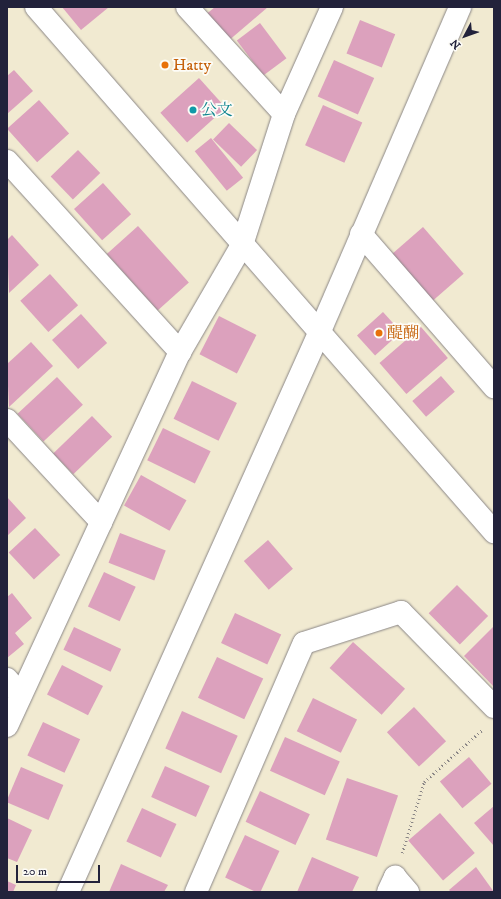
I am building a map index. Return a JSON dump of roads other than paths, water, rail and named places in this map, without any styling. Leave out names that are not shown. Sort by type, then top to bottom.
[{"type":"street","points":[[36,7],[242,245],[320,331],[494,532]]},
{"type":"street","points":[[187,7],[284,114]]},
{"type":"street","points":[[7,726],[180,352],[242,245],[284,114],[332,7]]},
{"type":"street","points":[[68,892],[320,331],[460,7]]},
{"type":"street","points":[[7,161],[180,352]]},
{"type":"street","points":[[361,234],[494,387]]},
{"type":"street","points":[[7,420],[101,522]]},
{"type":"street","points":[[196,892],[304,643],[401,612],[491,716]]},
{"type":"street","points":[[7,679],[21,695]]},
{"type":"place","name":"Hatty","points":[[165,65]]},
{"type":"place","name":"公文","points":[[193,110]]},
{"type":"place","name":"醍醐","points":[[379,333]]}]
